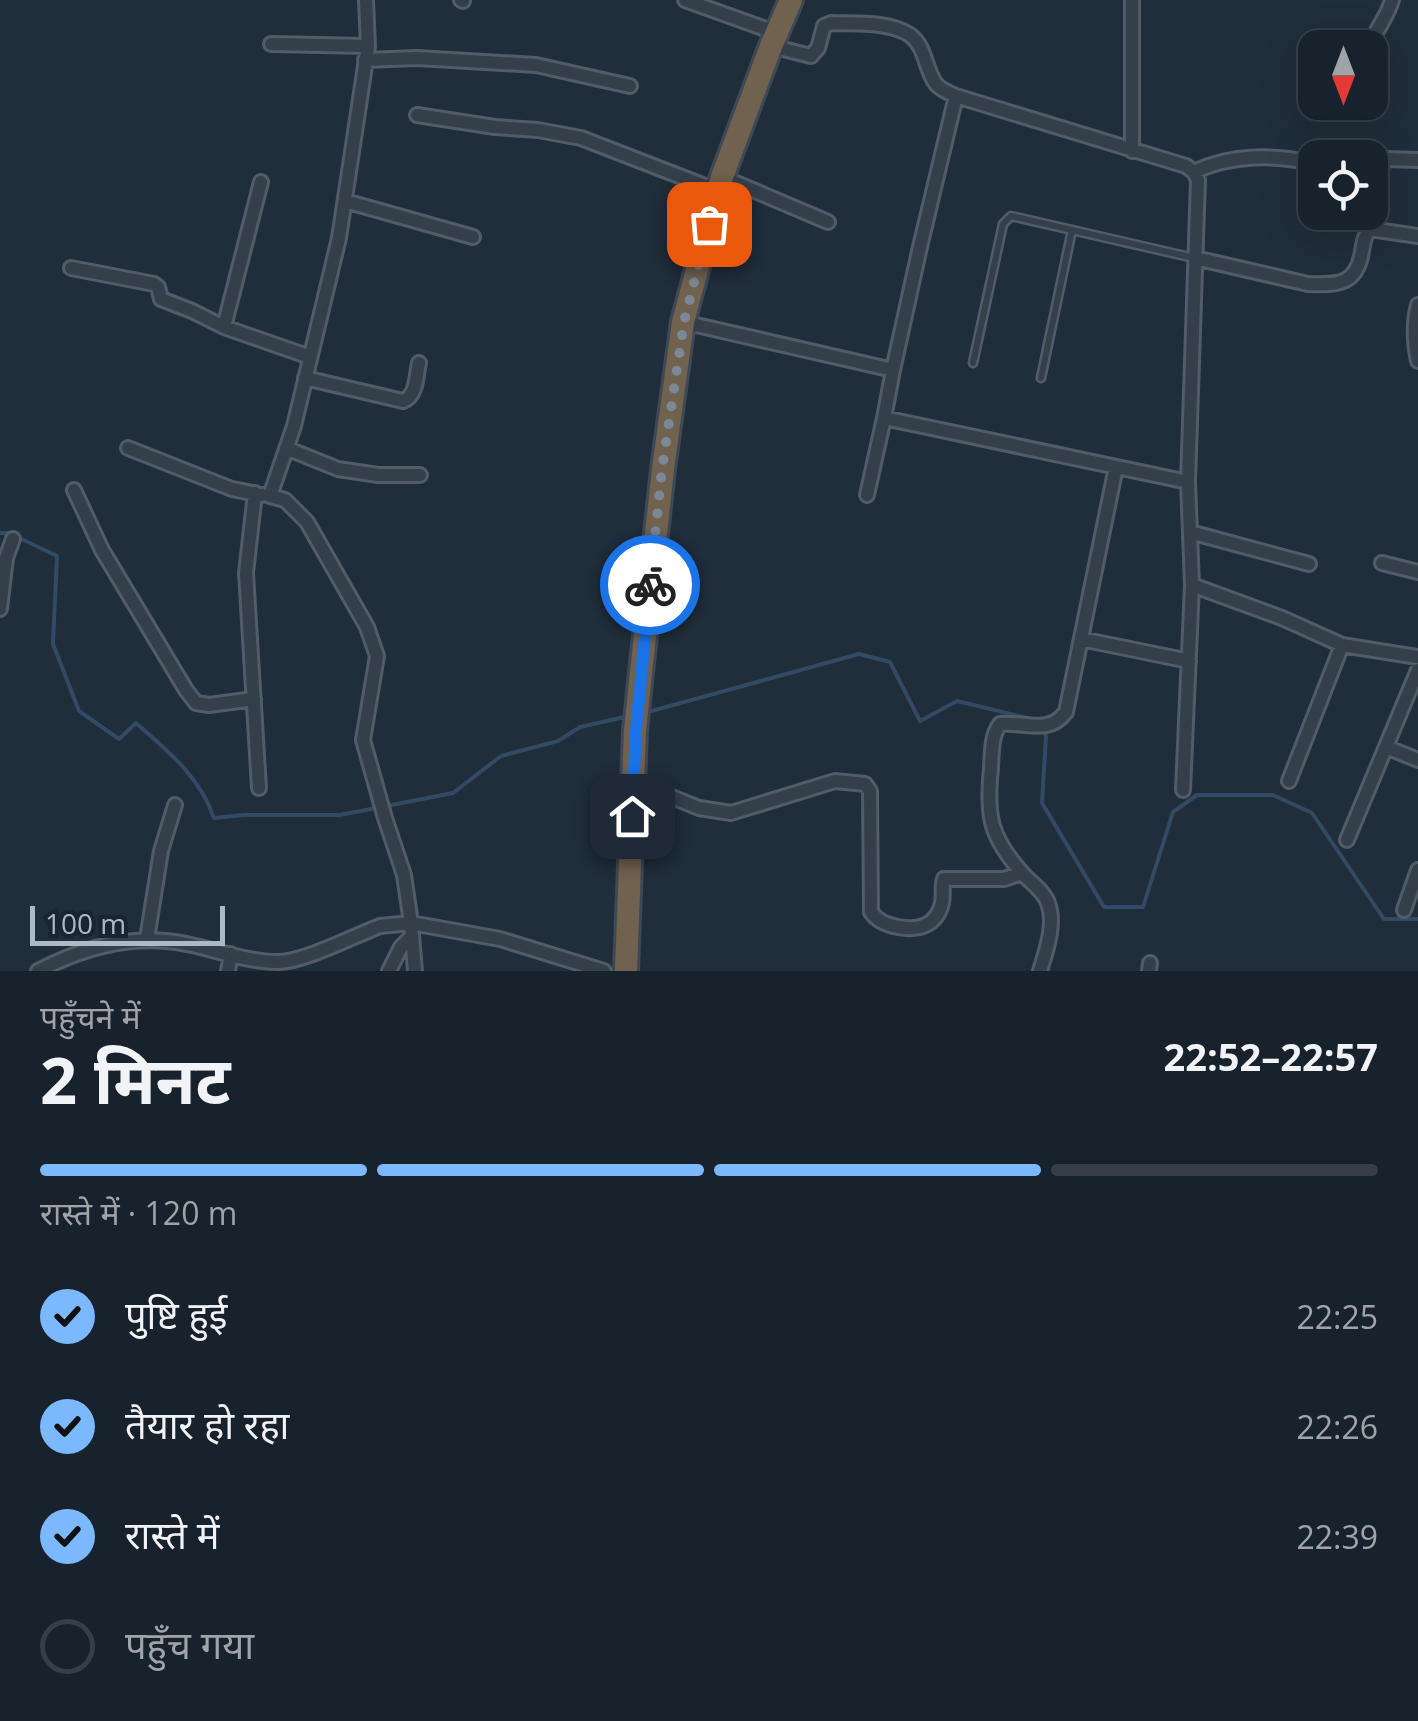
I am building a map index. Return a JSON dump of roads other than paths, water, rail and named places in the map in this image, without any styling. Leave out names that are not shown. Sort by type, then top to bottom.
[{"type":"highway","points":[[771,36],[776,0]]},
{"type":"highway","points":[[613,971],[647,500],[672,309],[714,181],[771,36],[791,0]]},
{"type":"highway","points":[[635,684],[684,322],[714,181]]},
{"type":"highway","points":[[626,971],[633,788],[631,731]]},
{"type":"street","points":[[270,496],[305,378],[339,238],[368,46],[366,0]]},
{"type":"street","points":[[685,0],[811,56],[818,48],[824,26],[831,23],[898,30],[912,36],[921,48],[934,82],[956,96],[1186,166],[1194,172],[1198,180],[1188,482],[1192,585],[1183,790]]},
{"type":"street","points":[[1132,0],[1132,150]]},
{"type":"street","points":[[1378,30],[1392,0]]},
{"type":"street","points":[[272,44],[368,46]]},
{"type":"street","points":[[365,60],[417,58],[536,65],[630,86]]},
{"type":"street","points":[[867,496],[956,96]]},
{"type":"street","points":[[417,116],[582,138],[828,222]]},
{"type":"street","points":[[1194,172],[1231,160],[1260,157],[1298,160]]},
{"type":"street","points":[[1388,159],[1418,160]]},
{"type":"street","points":[[224,327],[260,182]]},
{"type":"street","points":[[346,201],[474,237]]},
{"type":"street","points":[[1195,258],[1308,284],[1327,284],[1348,280],[1355,273],[1364,236],[1370,229],[1418,236]]},
{"type":"street","points":[[71,268],[154,284],[161,299],[224,327],[310,357]]},
{"type":"street","points":[[1418,305],[1418,361]]},
{"type":"street","points":[[684,322],[894,370]]},
{"type":"street","points":[[305,378],[403,400],[413,393],[419,363]]},
{"type":"street","points":[[884,418],[1188,482]]},
{"type":"street","points":[[128,448],[232,489],[285,500],[307,522],[366,627],[377,656],[363,740],[404,875],[415,971]]},
{"type":"street","points":[[286,448],[338,469],[378,475],[420,475]]},
{"type":"street","points":[[1040,971],[1050,928],[1049,904],[1022,873],[990,823],[994,736],[996,728],[1006,722],[1043,726],[1057,722],[1066,712],[1116,467]]},
{"type":"street","points":[[74,490],[102,550],[196,703],[254,700]]},
{"type":"street","points":[[255,493],[246,573],[259,788]]},
{"type":"street","points":[[1190,532],[1309,564]]},
{"type":"street","points":[[0,609],[6,558],[14,539]]},
{"type":"street","points":[[1382,563],[1418,572]]},
{"type":"street","points":[[1192,585],[1342,645],[1418,657]]},
{"type":"street","points":[[1081,639],[1189,661]]},
{"type":"street","points":[[1290,781],[1342,645]]},
{"type":"street","points":[[1348,840],[1418,670]]},
{"type":"street","points":[[1386,747],[1418,760]]},
{"type":"street","points":[[633,788],[657,791],[699,808],[731,813],[834,781],[865,784],[870,791],[871,912],[880,922],[898,927],[930,924],[942,904],[944,879],[1004,879],[1022,873]]},
{"type":"street","points":[[148,939],[161,851],[174,805]]},
{"type":"street","points":[[1404,910],[1418,870]]},
{"type":"street","points":[[38,971],[66,956],[96,947],[148,939],[293,961],[380,926],[500,939],[604,971]]},
{"type":"street","points":[[389,971],[412,930]]},
{"type":"street","points":[[228,971],[232,954]]},
{"type":"lane","points":[[973,363],[1006,218],[1017,217],[1195,258]]},
{"type":"lane","points":[[1042,378],[1072,230]]},
{"type":"waterway","points":[[0,533],[9,533],[57,556],[53,644],[79,711],[119,739],[136,723],[192,777],[214,818],[340,815],[453,793],[501,756],[558,741],[580,727],[629,716]]},
{"type":"waterway","points":[[648,712],[859,654],[890,662],[920,721],[957,701],[1040,721]]},
{"type":"waterway","points":[[1044,729],[1042,803],[1104,907],[1143,907],[1173,812],[1197,795],[1273,795],[1312,813],[1384,919],[1418,919]]}]
